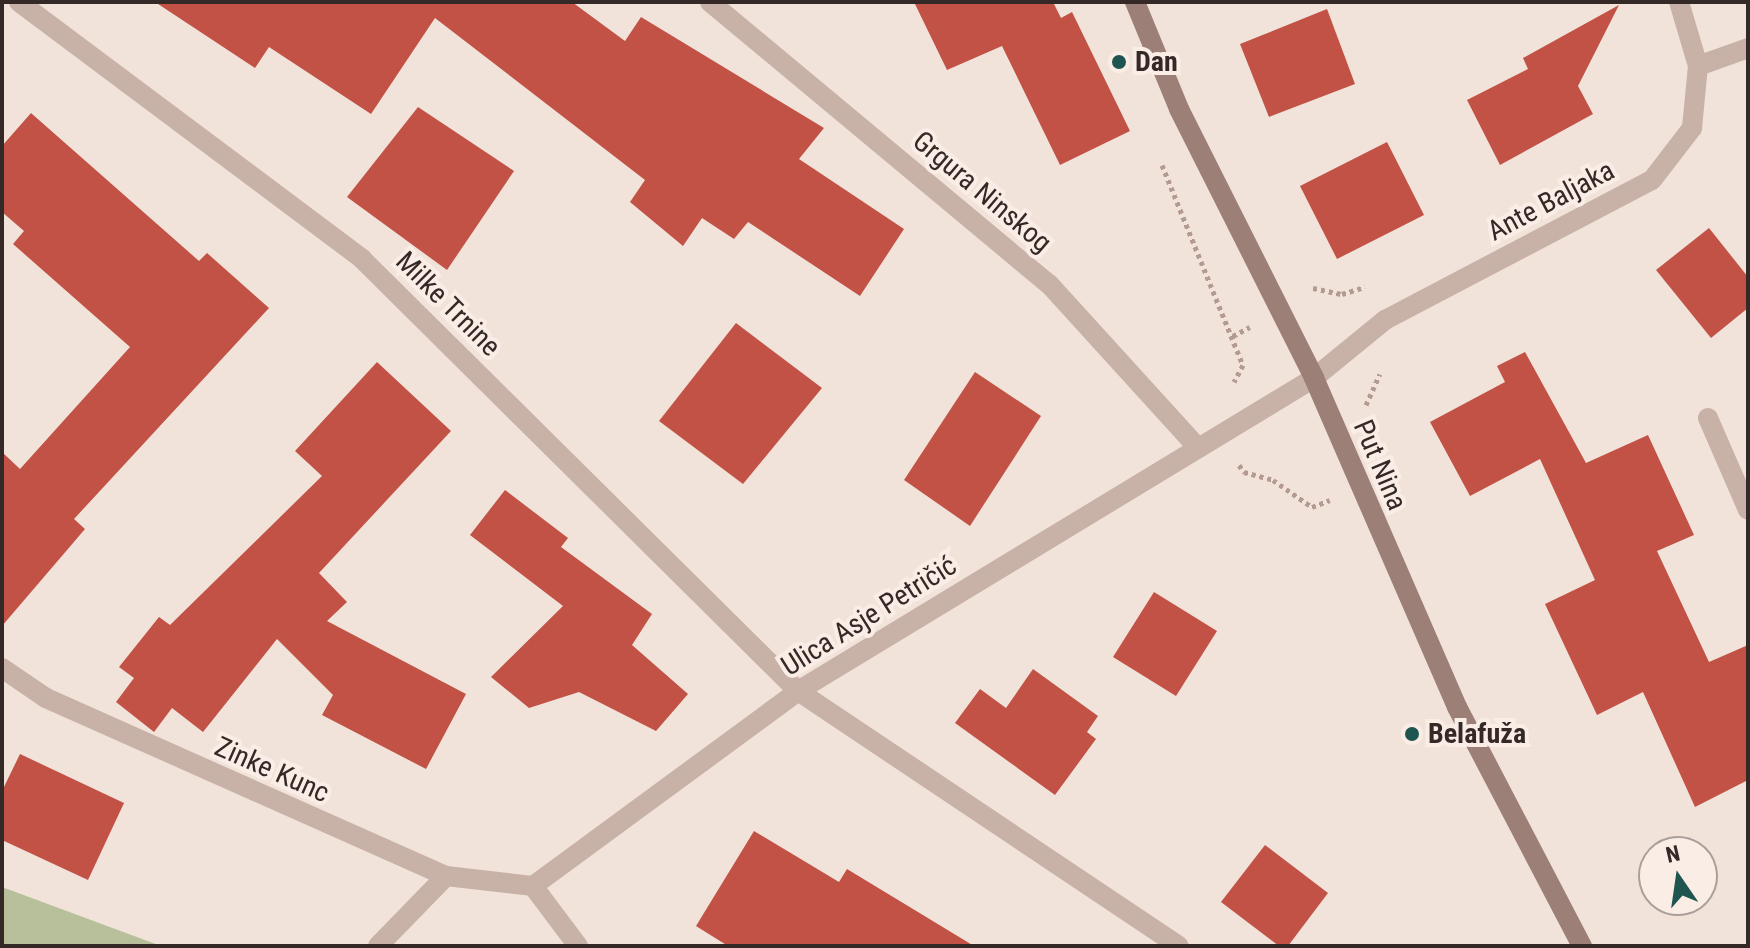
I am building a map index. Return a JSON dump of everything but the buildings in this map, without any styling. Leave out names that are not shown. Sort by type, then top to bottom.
[{"type":"main road","name":"Put Nina","points":[[1135,2],[1179,109],[1314,378],[1359,488],[1457,707],[1582,946]]},
{"type":"street","name":"Milke Trnine","points":[[19,2],[362,259],[798,691],[1179,946]]},
{"type":"street","name":"Grgura Ninskog","points":[[710,2],[1049,284],[1198,448]]},
{"type":"street","name":"Ante Baljaka","points":[[1314,378],[1385,320],[1652,180],[1692,128],[1698,66],[1679,2]]},
{"type":"street","points":[[1698,66],[1748,48]]},
{"type":"street","name":"Ulica Asje Petričić","points":[[533,886],[798,691],[1314,378]]},
{"type":"street","points":[[1708,418],[1748,510]]},
{"type":"street","name":"Zinke Kunc","points":[[2,668],[46,698],[446,876],[533,886]]},
{"type":"street","points":[[378,946],[446,876]]},
{"type":"street","points":[[533,886],[578,946]]},
{"type":"path","points":[[1161,162],[1243,365],[1230,389],[1208,414],[1244,472],[1273,480],[1312,507],[1359,488]]},
{"type":"green space","points":[[2,887],[161,946],[2,946]]},
{"type":"place","name":"Dan","points":[[1119,62]]},
{"type":"place","name":"Belafuža","points":[[1412,734]]}]
